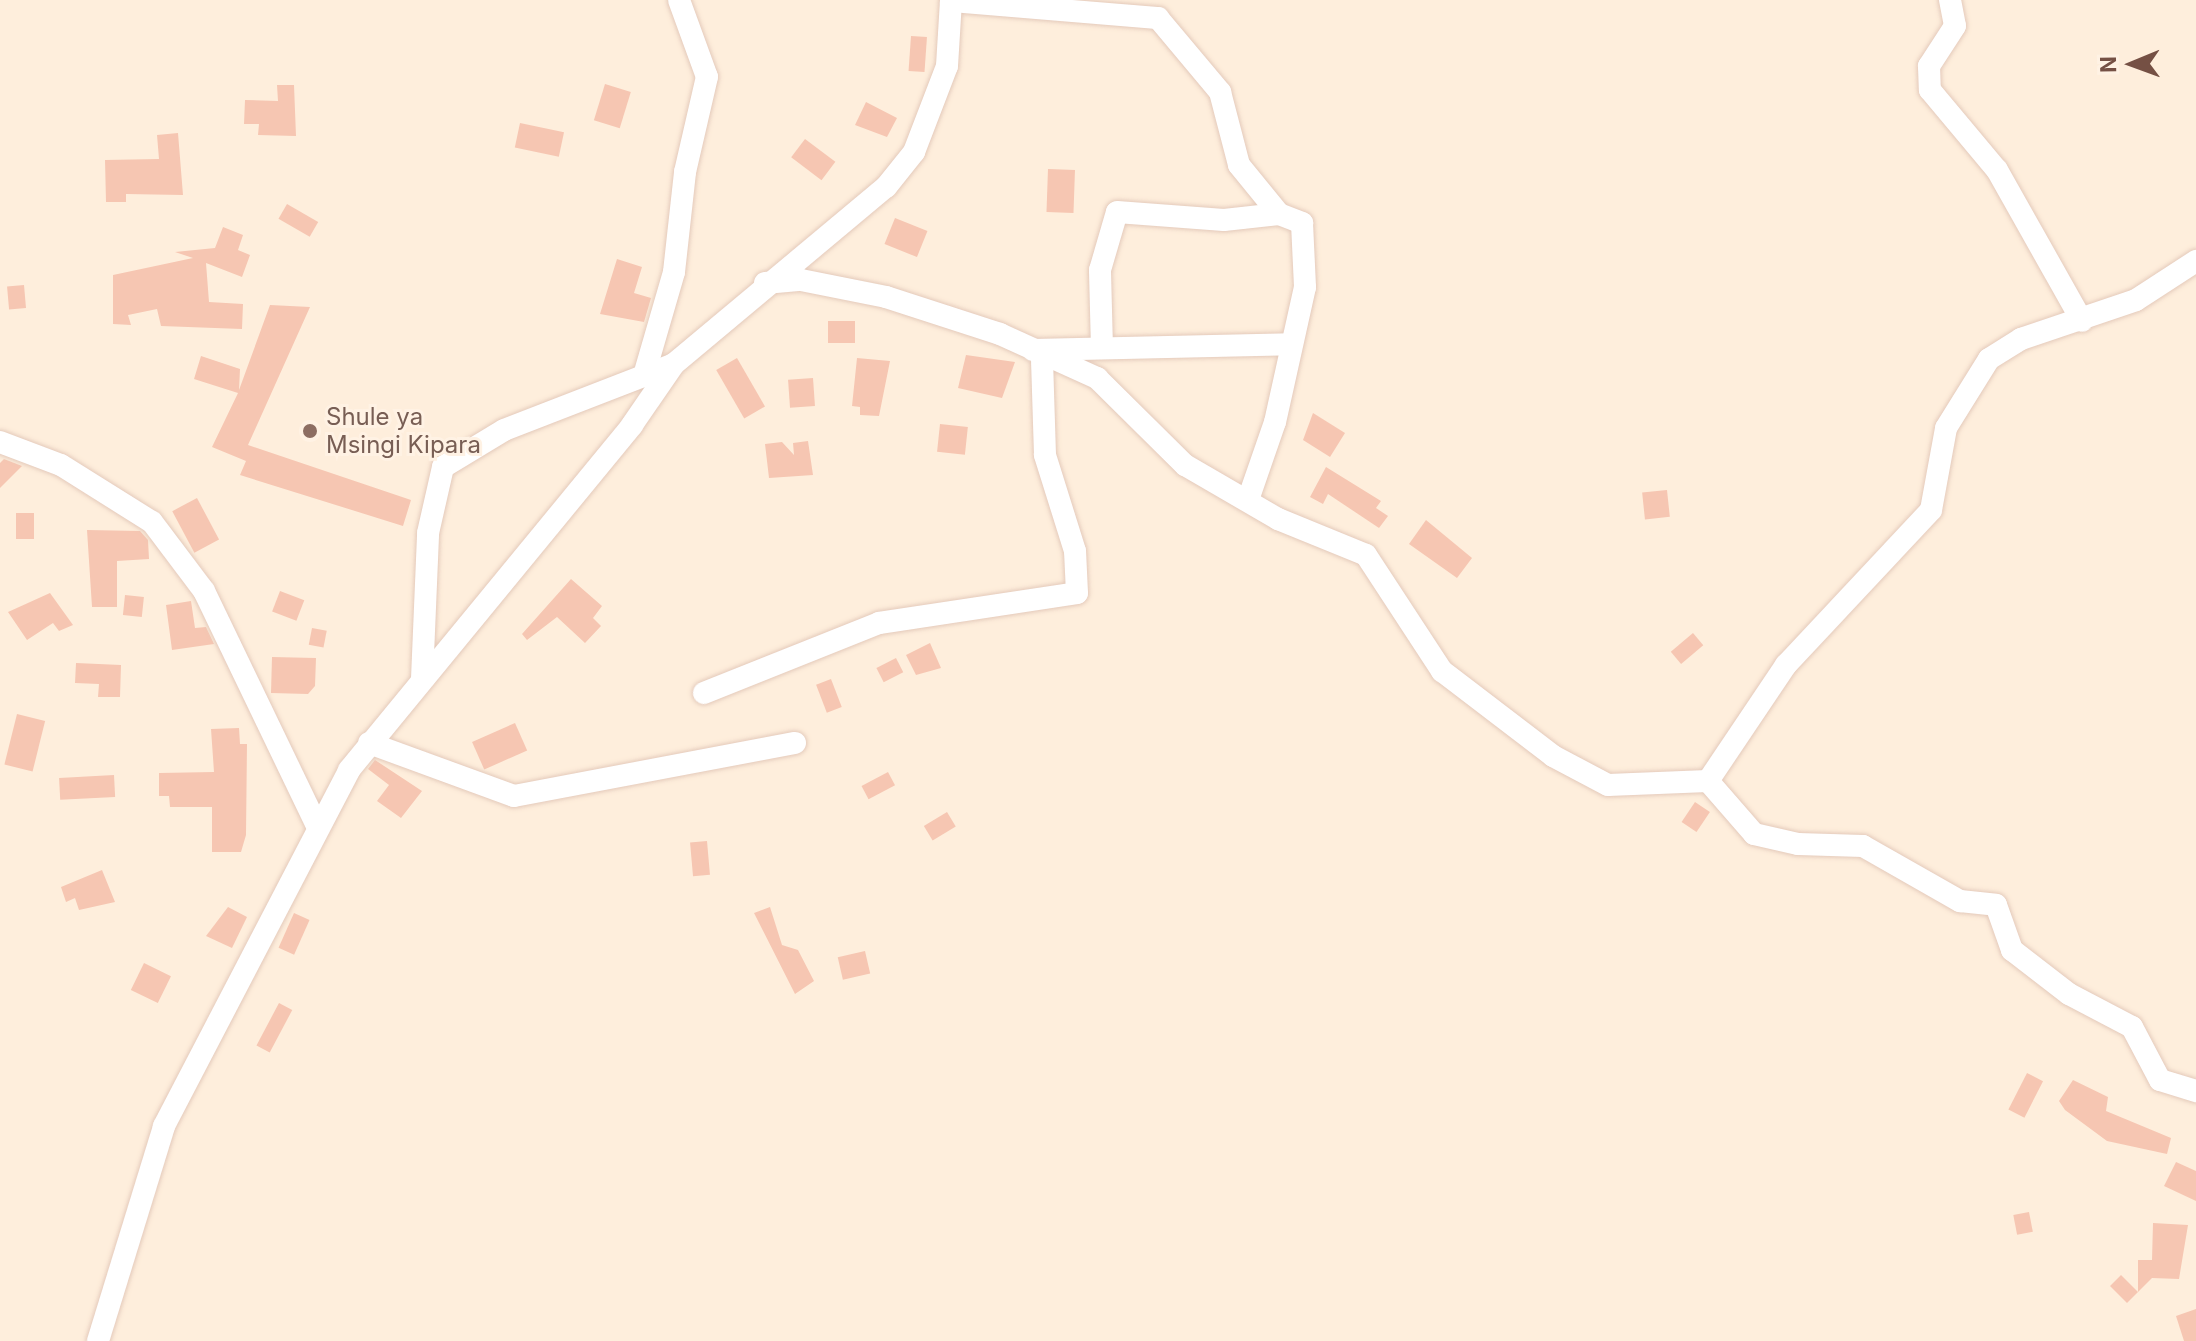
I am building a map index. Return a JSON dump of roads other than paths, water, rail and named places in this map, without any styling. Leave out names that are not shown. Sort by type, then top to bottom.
[{"type":"street","points":[[645,372],[674,272],[685,172],[707,77],[679,0]]},
{"type":"street","points":[[1950,0],[1955,26],[1929,66],[1930,90],[1997,170],[2082,321]]},
{"type":"street","points":[[98,1341],[164,1126],[318,828],[369,743],[632,425],[674,364],[765,283],[886,187],[914,152],[947,66],[951,1],[1158,18],[1220,92],[1239,165],[1279,214]]},
{"type":"street","points":[[1102,348],[1100,270],[1117,212],[1224,220],[1279,214],[1298,219],[1308,236],[1291,344],[1249,497]]},
{"type":"street","points":[[1708,781],[1786,665],[1931,510],[1946,428],[1989,359],[2021,339],[2082,321],[2136,300],[2196,261]]},
{"type":"street","points":[[765,283],[801,280],[875,294],[1097,378],[1169,453],[1249,497],[1278,519],[1366,555],[1442,671],[1553,756],[1608,785],[1708,781]]},
{"type":"street","points":[[1037,354],[1102,348],[1291,344]]},
{"type":"street","points":[[704,693],[879,623],[1077,593],[1075,551],[1045,455],[1037,354]]},
{"type":"street","points":[[422,679],[428,533],[443,467],[504,430],[645,372],[674,364]]},
{"type":"street","points":[[0,442],[61,465],[152,522],[204,591],[318,828]]},
{"type":"street","points":[[369,743],[514,796],[795,743]]},
{"type":"street","points":[[1708,781],[1754,834],[1798,844],[1863,846],[1960,901],[1996,905],[2012,950],[2069,994],[2132,1027],[2160,1080],[2196,1091]]},
{"type":"place","name":"Shule ya Msingi Kipara","points":[[310,431]]}]
